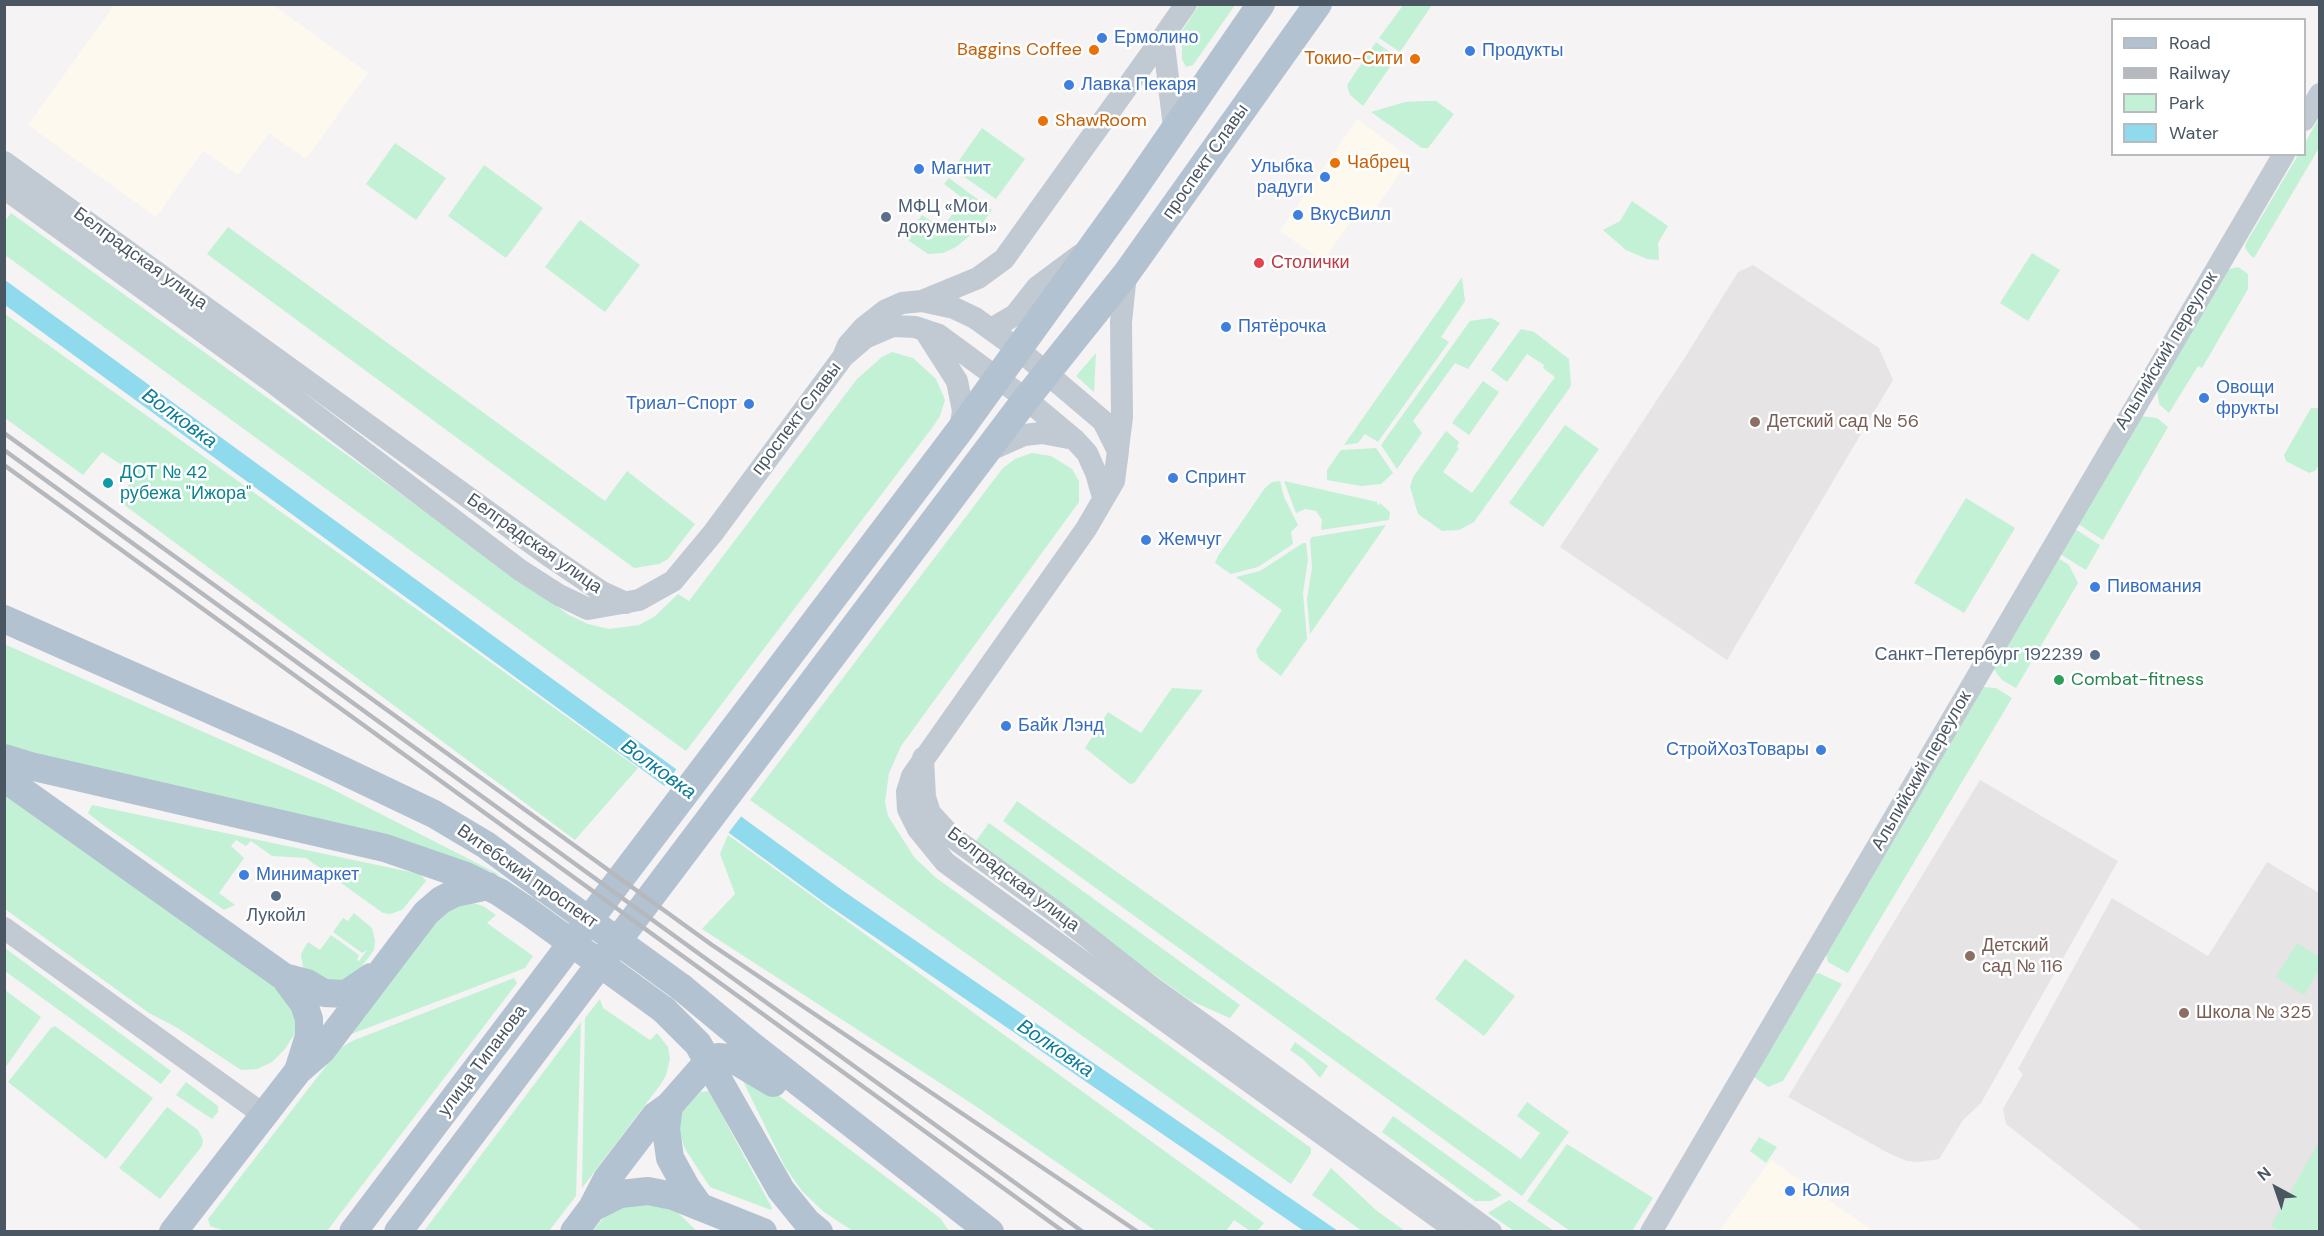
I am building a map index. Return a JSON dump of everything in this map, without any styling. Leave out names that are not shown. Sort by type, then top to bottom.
[{"type":"main road","points":[[960,430],[1094,246],[1261,4]]},
{"type":"main road","name":"проспект Славы","points":[[642,911],[1026,399],[1126,274],[1318,4]]},
{"type":"main road","name":"улица Типанова","points":[[353,1232],[960,430]]},
{"type":"main road","name":"Витебский проспект","points":[[4,620],[285,743],[434,814],[486,845],[681,987],[990,1232]]},
{"type":"main road","points":[[4,640],[33,652],[79,652]]},
{"type":"main road","name":"Витебский проспект","points":[[4,758],[30,766],[385,848],[442,866],[488,886],[526,910],[664,1010],[693,1039],[709,1062],[781,1190],[807,1222],[819,1232]]},
{"type":"main road","points":[[4,778],[284,976],[307,983],[324,993],[346,994],[362,986],[387,964]]},
{"type":"main road","points":[[172,1232],[298,1071],[322,1050],[426,913],[441,900],[455,893],[488,886]]},
{"type":"main road","name":"улица Типанова","points":[[398,1232],[642,911]]},
{"type":"main road","points":[[284,976],[304,1004],[309,1019],[309,1036],[298,1071]]},
{"type":"main road","points":[[574,1232],[614,1170],[655,1116],[669,1106],[709,1062],[724,1057],[735,1059],[782,1089],[854,1126]]},
{"type":"main road","points":[[669,1106],[666,1129],[670,1158],[700,1207]]},
{"type":"main road","points":[[591,1208],[620,1194],[648,1191],[673,1196],[763,1232]]},
{"type":"main road","points":[[948,1199],[957,1232]]},
{"type":"street","points":[[843,357],[848,345],[863,328],[886,310],[902,303],[922,300],[978,278],[1004,259],[1186,4]]},
{"type":"street","points":[[1163,37],[1174,127]]},
{"type":"street","points":[[2306,117],[2319,94]]},
{"type":"street","name":"Альпийский переулок","points":[[1651,1232],[2283,156]]},
{"type":"street","name":"Белградская улица","points":[[4,162],[568,569],[602,592],[626,603]]},
{"type":"street","name":"Белградская улица","points":[[4,188],[268,380],[441,512],[542,585],[588,609],[626,603]]},
{"type":"street","points":[[991,329],[1016,315],[1037,287],[1094,246]]},
{"type":"street","points":[[923,756],[1086,529],[1114,482],[1122,417],[1121,322],[1126,274]]},
{"type":"street","points":[[922,300],[954,308],[991,329],[1018,349],[1103,421],[1118,451]]},
{"type":"street","points":[[954,308],[945,310],[936,320],[932,333],[957,381],[963,411],[960,430]]},
{"type":"street","name":"проспект Славы","points":[[626,603],[658,592],[684,569],[843,357],[865,338],[894,326],[915,327],[932,333],[998,377],[1026,399],[1075,440],[1093,464],[1103,497]]},
{"type":"street","points":[[987,452],[1024,435],[1055,434],[1075,440]]},
{"type":"street","name":"Белградская улица","points":[[923,756],[912,776],[907,792],[908,809],[918,829],[945,862],[1458,1232]]},
{"type":"street","name":"Белградская улица","points":[[923,756],[925,797],[930,813],[952,837],[1057,913],[1150,986],[1491,1232]]},
{"type":"street","points":[[4,928],[264,1115]]},
{"type":"shaded area","points":[[115,4],[273,5],[368,73],[306,159],[269,133],[238,175],[203,151],[156,217],[28,125]]},
{"type":"shaded area","points":[[1357,119],[1410,158],[1370,217],[1359,210],[1323,261],[1280,231]]},
{"type":"shaded area","name":"Детский сад № 56","points":[[1753,265],[1879,348],[1893,380],[1727,660],[1560,547],[1684,359],[1738,272]]},
{"type":"shaded area","name":"Детский сад № 116","points":[[1980,780],[2118,861],[1981,1103],[1963,1120],[1939,1159],[1907,1161],[1890,1154],[1788,1097]]},
{"type":"shaded area","name":"Школа № 325","points":[[2267,862],[2319,893],[2319,1231],[2143,1231],[2006,1124],[2003,1109],[2023,1074],[2018,1069],[2112,898],[2208,956]]},
{"type":"shaded area","points":[[1771,1160],[1873,1231],[1719,1231]]},
{"type":"green space","points":[[1404,4],[1432,5],[1400,52],[1379,38]]},
{"type":"green space","points":[[1199,5],[1235,5],[1193,65],[1186,67],[1182,59],[1182,31]]},
{"type":"green space","points":[[1376,42],[1397,57],[1363,106],[1350,95],[1347,85]]},
{"type":"green space","points":[[1436,101],[1454,114],[1428,148],[1422,148],[1371,112],[1405,102]]},
{"type":"green space","points":[[2319,118],[2319,148],[2254,258],[2245,248],[2246,243],[2297,156],[2306,156],[2306,141]]},
{"type":"green space","points":[[982,128],[1025,159],[996,199],[953,169]]},
{"type":"green space","points":[[395,143],[446,178],[416,220],[366,184]]},
{"type":"green space","points":[[484,165],[543,208],[506,258],[448,216]]},
{"type":"green space","points":[[949,178],[992,210],[978,229],[956,247],[943,253],[928,254],[905,238],[922,215],[942,228],[964,199],[944,184]]},
{"type":"green space","points":[[1632,201],[1668,226],[1658,243],[1659,260],[1647,259],[1626,250],[1603,230],[1620,221]]},
{"type":"green space","points":[[11,213],[569,615],[588,624],[609,629],[639,625],[654,617],[678,594],[689,601],[857,379],[882,357],[892,352],[913,358],[936,379],[945,400],[940,416],[932,428],[686,751],[5,255],[5,221]]},
{"type":"green space","points":[[580,220],[640,265],[605,312],[545,267]]},
{"type":"green space","points":[[228,227],[605,501],[627,471],[695,524],[668,559],[659,564],[634,568],[207,254]]},
{"type":"green space","points":[[2032,253],[2060,270],[2028,321],[2000,303]]},
{"type":"green space","points":[[2238,267],[2248,274],[2248,289],[2202,368],[2198,366],[2169,413],[2159,404],[2157,388],[2226,270]]},
{"type":"green space","points":[[1462,277],[1465,301],[1441,337],[1449,342],[1378,442],[1365,434],[1358,443],[1344,445]]},
{"type":"green space","points":[[5,314],[638,768],[575,840],[119,501],[135,474],[102,452],[83,475],[5,418]]},
{"type":"green space","points":[[1491,318],[1500,323],[1468,369],[1455,363],[1413,421],[1422,433],[1397,469],[1381,445],[1470,321]]},
{"type":"green space","points":[[1521,329],[1534,332],[1569,359],[1571,386],[1474,522],[1459,530],[1442,531],[1418,514],[1410,487],[1413,477],[1446,431],[1459,442],[1457,447],[1459,448],[1443,472],[1472,493],[1555,377],[1543,368],[1544,365],[1527,354],[1507,382],[1491,370]]},
{"type":"green space","points":[[1096,353],[1094,392],[1076,376]]},
{"type":"green space","points":[[1483,381],[1499,392],[1469,435],[1452,423]]},
{"type":"green space","points":[[2311,408],[2319,408],[2320,463],[2315,471],[2309,473],[2286,461],[2284,455]]},
{"type":"green space","points":[[2140,416],[2157,418],[2168,427],[2103,540],[2078,524]]},
{"type":"green space","points":[[1565,425],[1599,449],[1543,527],[1509,503]]},
{"type":"green space","points":[[1376,448],[1393,473],[1381,484],[1361,486],[1327,480],[1327,470],[1341,450]]},
{"type":"green space","points":[[1032,453],[1051,456],[1072,469],[1079,481],[1079,502],[901,746],[889,773],[885,802],[888,816],[914,857],[935,877],[1311,1148],[1311,1153],[1291,1184],[750,800],[1003,468],[1015,459]]},
{"type":"green space","points":[[1280,481],[1284,497],[1298,525],[1291,532],[1293,544],[1258,567],[1231,574],[1215,563],[1218,556],[1265,488],[1272,482]]},
{"type":"green space","points":[[1284,481],[1377,502],[1378,506],[1380,503],[1390,512],[1389,520],[1321,530],[1322,520],[1316,511],[1305,509],[1296,513]]},
{"type":"green space","points":[[1966,498],[2015,528],[1964,613],[1914,583]]},
{"type":"green space","points":[[1386,525],[1310,634],[1307,599],[1312,568],[1310,540],[1312,537]]},
{"type":"green space","points":[[2075,529],[2100,545],[2086,570],[2060,554]]},
{"type":"green space","points":[[1306,543],[1308,560],[1303,593],[1307,639],[1281,676],[1259,659],[1256,650],[1282,610],[1236,577],[1260,571]]},
{"type":"green space","points":[[2058,558],[2069,565],[2078,583],[2016,688],[2002,680],[1993,668]]},
{"type":"green space","points":[[4,644],[326,786],[502,876],[426,848],[5,746]]},
{"type":"green space","points":[[1982,687],[1996,688],[2012,698],[1848,973],[1828,962],[1826,954]]},
{"type":"green space","points":[[1172,688],[1203,690],[1134,783],[1130,784],[1085,748],[1108,712],[1141,733]]},
{"type":"green space","points":[[5,792],[293,1001],[297,1030],[285,1049],[272,1062],[257,1069],[241,1070],[176,1027],[149,1013],[5,909]]},
{"type":"green space","points":[[1017,801],[1521,1159],[1540,1133],[1517,1116],[1527,1102],[1569,1132],[1522,1196],[1003,821]]},
{"type":"green space","points":[[92,805],[420,874],[426,881],[402,910],[390,914],[383,913],[306,858],[272,856],[251,841],[246,846],[236,840],[231,846],[244,858],[219,893],[235,905],[224,910],[99,822],[88,813]]},
{"type":"green space","points":[[989,823],[1240,1005],[1230,1018],[1191,1001],[973,845]]},
{"type":"green space","points":[[728,835],[1264,1223],[1257,1231],[1250,1231],[1234,1220],[1226,1231],[1156,1231],[974,1105],[702,929],[735,894],[720,854]]},
{"type":"green space","points":[[469,902],[483,906],[496,915],[487,923],[533,956],[525,968],[349,1035],[437,919],[446,910]]},
{"type":"green space","points":[[354,913],[372,928],[375,941],[374,950],[356,974],[347,980],[332,984],[303,967],[301,954],[308,942],[320,950],[331,935],[359,955],[357,960],[359,961],[367,950],[362,953],[333,932],[343,918],[348,921]]},
{"type":"green space","points":[[2297,943],[2319,957],[2319,970],[2304,995],[2276,977]]},
{"type":"green space","points":[[5,948],[171,1071],[161,1084],[5,971]]},
{"type":"green space","points":[[1465,959],[1515,996],[1484,1036],[1435,999]]},
{"type":"green space","points":[[1819,973],[1842,984],[1783,1081],[1768,1087],[1754,1077],[1815,974]]},
{"type":"green space","points":[[514,978],[517,983],[327,1231],[225,1231],[210,1226],[208,1219],[339,1049],[352,1041]]},
{"type":"green space","points":[[5,990],[41,1017],[5,1068]]},
{"type":"green space","points":[[600,999],[603,1008],[650,1040],[657,1033],[668,1047],[670,1059],[661,1084],[582,1188],[585,1018]]},
{"type":"green space","points":[[581,1022],[576,1196],[549,1231],[424,1231]]},
{"type":"green space","points":[[55,1026],[153,1098],[106,1159],[8,1082]]},
{"type":"green space","points":[[1295,1042],[1328,1066],[1320,1078],[1304,1060],[1290,1050]]},
{"type":"green space","points":[[745,1070],[940,1218],[949,1231],[853,1231],[824,1212],[802,1191],[785,1167],[740,1075]]},
{"type":"green space","points":[[186,1082],[218,1106],[218,1112],[212,1119],[176,1095]]},
{"type":"green space","points":[[709,1091],[772,1208],[771,1210],[710,1187],[685,1149],[680,1134],[680,1115],[700,1092]]},
{"type":"green space","points":[[167,1107],[198,1130],[203,1140],[202,1146],[160,1199],[119,1168]]},
{"type":"green space","points":[[1393,1116],[1502,1195],[1491,1201],[1475,1201],[1382,1132]]},
{"type":"green space","points":[[1759,1137],[1777,1147],[1766,1163],[1750,1151]]},
{"type":"green space","points":[[2319,1142],[2319,1231],[2280,1231],[2271,1226]]},
{"type":"green space","points":[[1567,1144],[1653,1198],[1632,1231],[1570,1231],[1527,1201]]},
{"type":"green space","points":[[1331,1168],[1377,1211],[1405,1231],[1362,1231],[1312,1195]]},
{"type":"green space","points":[[1509,1200],[1554,1231],[1514,1231],[1488,1213]]},
{"type":"green space","points":[[646,1202],[677,1212],[697,1231],[592,1232],[612,1207]]},
{"type":"water","name":"Волковка","points":[[5,280],[842,890],[1338,1231],[1304,1231],[825,903],[5,305]]},
{"type":"pier","points":[[678,767],[743,814],[726,836],[662,789]]},
{"type":"railway","points":[[4,433],[712,945],[1138,1232]]},
{"type":"railway","points":[[4,450],[1083,1232]]},
{"type":"railway","points":[[4,465],[1064,1232]]},
{"type":"place","name":"Ермолино","points":[[1102,38]]},
{"type":"place","name":"Baggins Coffee","points":[[1094,50]]},
{"type":"place","name":"Продукты","points":[[1470,51]]},
{"type":"place","name":"Токио-Сити","points":[[1415,59]]},
{"type":"place","name":"Лавка Пекаря","points":[[1069,85]]},
{"type":"place","name":"ShawRoom","points":[[1043,121]]},
{"type":"place","name":"Чабрец","points":[[1335,163]]},
{"type":"place","name":"Магнит","points":[[919,169]]},
{"type":"place","name":"Улыбка радуги","points":[[1325,177]]},
{"type":"place","name":"ВкусВилл","points":[[1298,215]]},
{"type":"place","name":"МФЦ «Мои документы»","points":[[886,217]]},
{"type":"place","name":"Столички","points":[[1259,263]]},
{"type":"place","name":"Пятёрочка","points":[[1226,327]]},
{"type":"place","name":"Овощи фрукты","points":[[2204,398]]},
{"type":"place","name":"Триал-Спорт","points":[[749,404]]},
{"type":"place","name":"Детский сад № 56","points":[[1755,422]]},
{"type":"place","name":"Спринт","points":[[1173,478]]},
{"type":"place","name":"ДОТ № 42 рубежа \"Ижора\"","points":[[108,483]]},
{"type":"place","name":"Жемчуг","points":[[1146,540]]},
{"type":"place","name":"Пивомания","points":[[2095,587]]},
{"type":"place","name":"Санкт-Петербург 192239","points":[[2095,655]]},
{"type":"place","name":"Combat-fitness","points":[[2059,680]]},
{"type":"place","name":"Байк Лэнд","points":[[1006,726]]},
{"type":"place","name":"СтройХозТовары","points":[[1821,750]]},
{"type":"place","name":"Минимаркет","points":[[244,875]]},
{"type":"place","name":"Лукойл","points":[[276,896]]},
{"type":"place","name":"Детский сад № 116","points":[[1970,956]]},
{"type":"place","name":"Школа № 325","points":[[2184,1013]]},
{"type":"place","name":"Юлия","points":[[1790,1191]]}]
